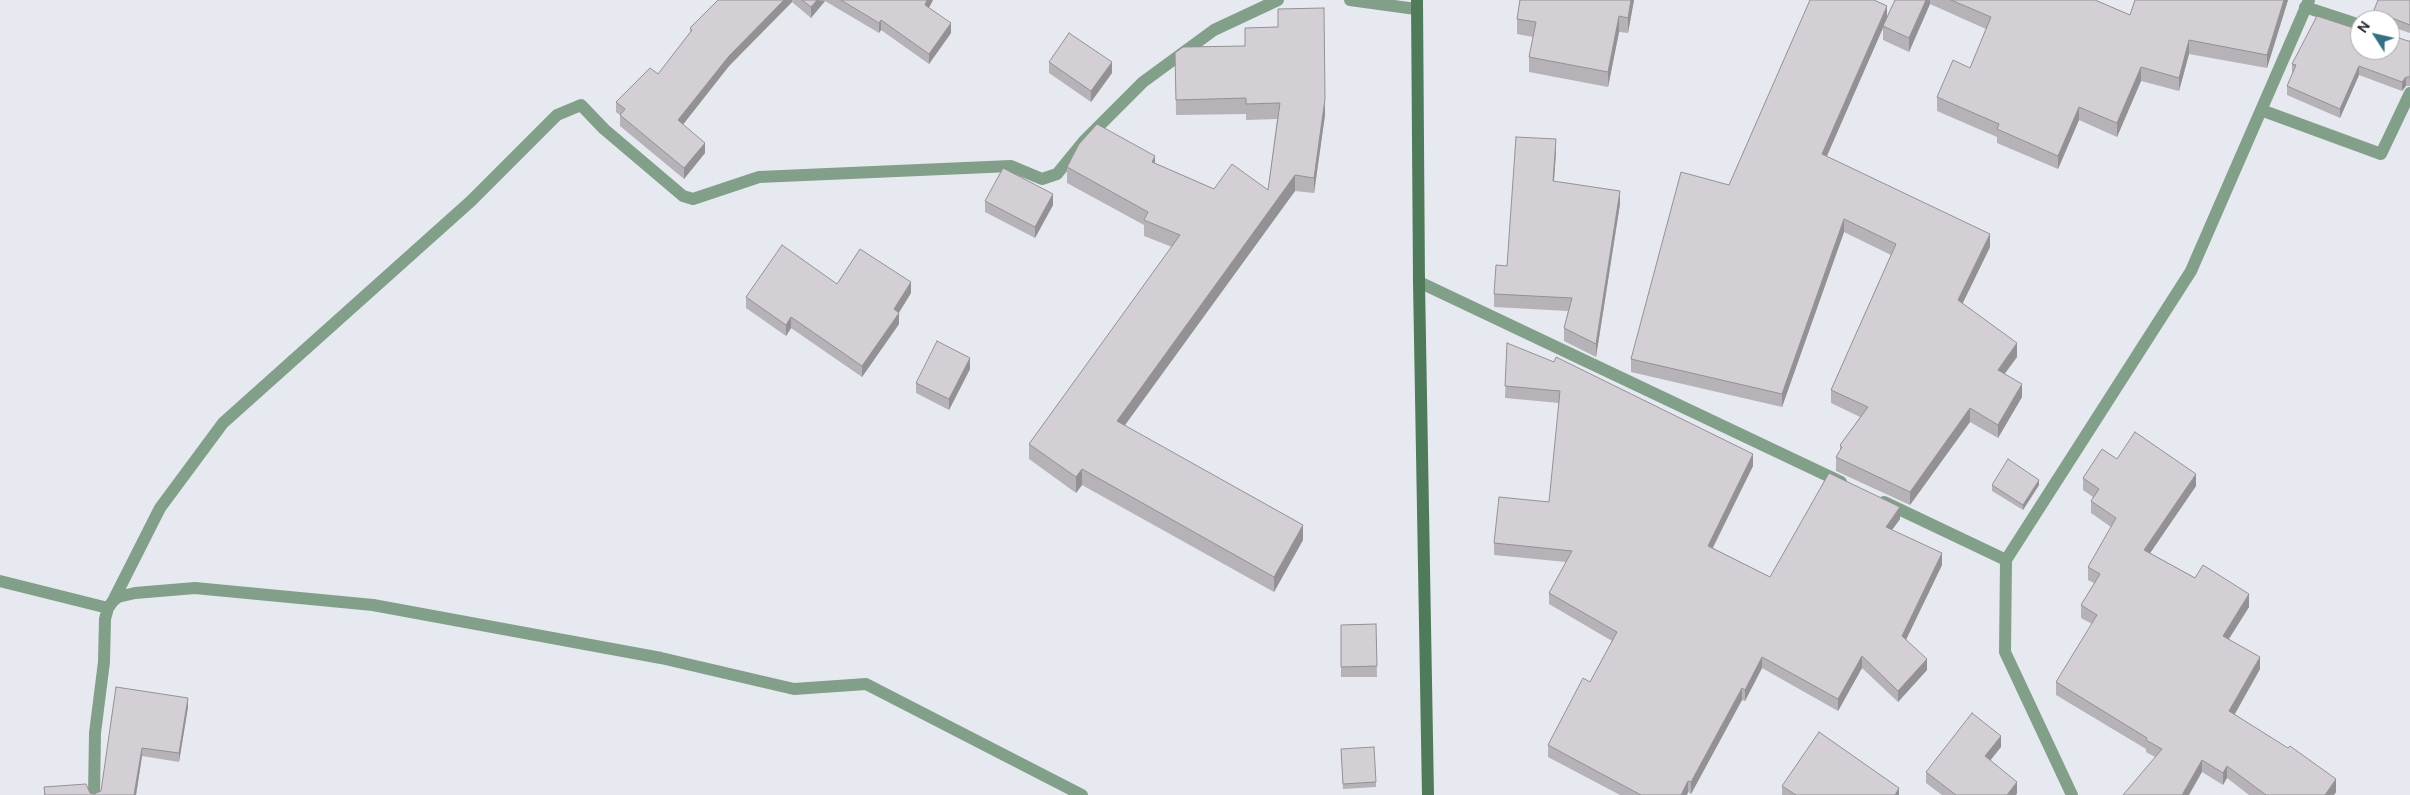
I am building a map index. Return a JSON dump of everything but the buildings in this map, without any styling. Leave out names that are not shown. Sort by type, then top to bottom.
[{"type":"street","points":[[94,795],[95,732],[104,662],[105,619],[110,604],[160,508],[223,423],[471,201],[556,115],[581,105],[604,129],[683,196],[693,199],[759,177],[1010,166],[1042,179],[1057,174],[1084,140],[1143,82],[1214,30],[1278,0]]},
{"type":"street","points":[[1350,0],[1416,4],[1428,795]]},
{"type":"street","points":[[2072,795],[2005,652],[2006,560],[2192,271],[2307,3],[2350,21]]},
{"type":"street","points":[[2261,110],[2381,154],[2410,93]]},
{"type":"street","points":[[1419,282],[1855,488]]},
{"type":"street","points":[[1873,497],[2006,560]]},
{"type":"street","points":[[0,581],[110,604]]},
{"type":"street","points":[[110,604],[118,597],[135,593],[195,588],[373,605],[661,658],[794,689],[866,684],[1082,795]]}]
